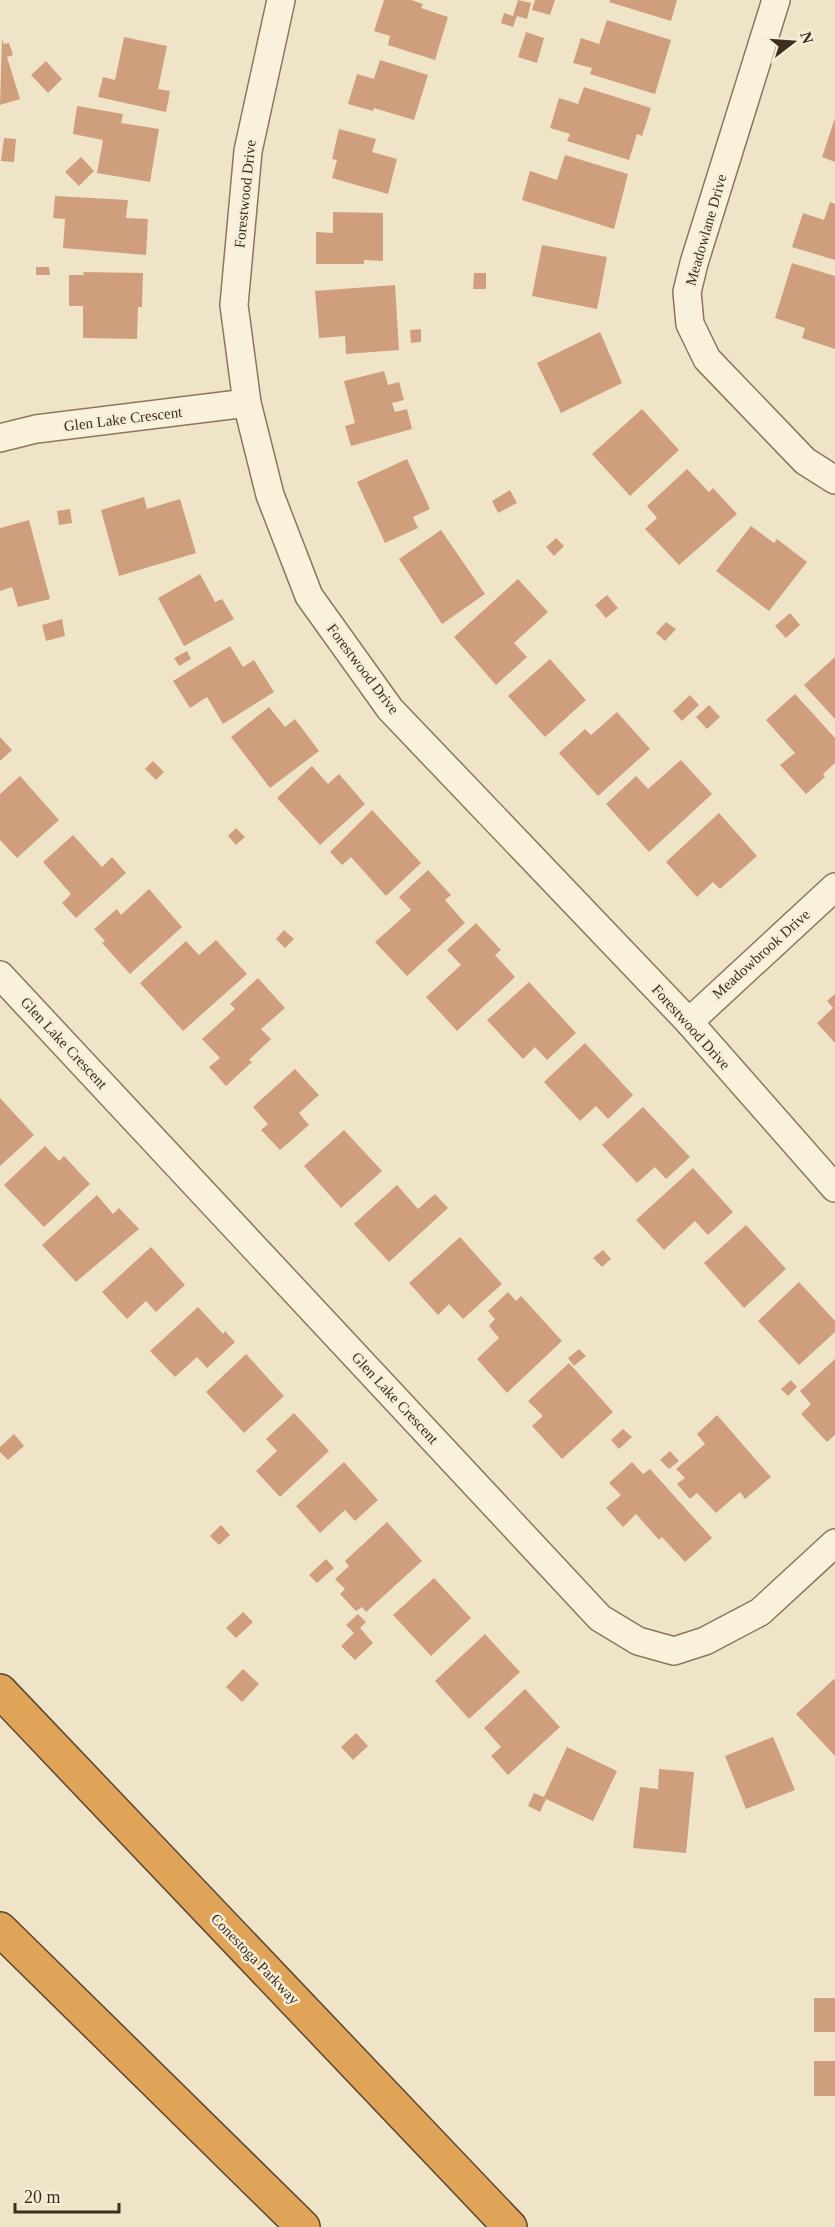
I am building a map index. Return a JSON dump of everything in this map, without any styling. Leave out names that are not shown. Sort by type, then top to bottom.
[{"type":"highway","name":"Conestoga Parkway","points":[[0,1691],[510,2227]]},
{"type":"highway","points":[[0,1929],[303,2227]]},
{"type":"street","name":"Meadowlane Drive","points":[[776,0],[694,263],[687,292],[690,324],[707,359],[805,461],[835,480]]},
{"type":"street","name":"Forestwood Drive","points":[[279,1],[248,151],[234,305],[247,403],[270,495],[309,596],[390,709],[689,1022],[835,1188]]},
{"type":"street","name":"Glen Lake Crescent","points":[[0,438],[36,429],[247,403]]},
{"type":"street","name":"Meadowbrook Drive","points":[[689,1022],[835,887]]},
{"type":"street","name":"Glen Lake Crescent","points":[[0,975],[600,1618],[638,1641],[674,1651],[705,1641],[760,1612],[835,1543]]},
{"type":"building","points":[[384,0],[411,0],[423,4],[421,8],[448,17],[435,60],[388,45],[390,36],[374,31]]},
{"type":"building","points":[[518,0],[531,3],[527,19],[517,16],[513,27],[501,23],[504,13],[513,16]]},
{"type":"building","points":[[535,0],[555,0],[550,15],[532,10]]},
{"type":"building","points":[[610,0],[677,0],[671,21],[609,2]]},
{"type":"building","points":[[607,20],[671,40],[655,94],[590,74],[592,68],[573,63],[581,38],[599,44]]},
{"type":"building","points":[[526,32],[544,38],[537,63],[518,57]]},
{"type":"building","points":[[124,37],[167,46],[158,89],[170,91],[166,112],[98,97],[103,77],[115,80]]},
{"type":"building","points":[[2,39],[4,44],[9,43],[13,55],[7,57],[20,99],[0,105]]},
{"type":"building","points":[[380,60],[428,75],[414,120],[374,108],[373,111],[348,104],[357,74],[374,79]]},
{"type":"building","points":[[46,61],[62,79],[48,93],[31,75]]},
{"type":"building","points":[[584,87],[651,108],[642,136],[637,134],[629,160],[567,141],[570,134],[550,128],[559,98],[578,104]]},
{"type":"building","points":[[77,106],[123,114],[121,123],[159,129],[150,182],[97,173],[103,140],[73,134]]},
{"type":"building","points":[[835,118],[835,162],[822,157]]},
{"type":"building","points":[[339,129],[376,139],[372,152],[397,159],[388,194],[332,178],[337,160],[332,159]]},
{"type":"building","points":[[4,138],[16,139],[14,162],[1,161]]},
{"type":"building","points":[[565,155],[628,174],[614,229],[522,200],[530,171],[557,180]]},
{"type":"building","points":[[81,157],[94,171],[79,186],[65,172]]},
{"type":"building","points":[[55,196],[128,200],[126,218],[148,219],[146,255],[63,248],[65,219],[53,218]]},
{"type":"building","points":[[830,202],[835,204],[835,260],[792,247],[803,213],[824,220]]},
{"type":"building","points":[[333,212],[383,213],[383,261],[364,260],[364,264],[316,264],[316,232],[333,233]]},
{"type":"building","points":[[542,245],[607,257],[597,309],[532,296]]},
{"type":"building","points":[[792,263],[835,276],[835,349],[802,338],[805,328],[775,318]]},
{"type":"building","points":[[36,267],[49,267],[50,275],[36,275]]},
{"type":"building","points":[[83,272],[143,273],[142,307],[138,307],[137,339],[83,338],[83,306],[69,306],[69,275],[84,275]]},
{"type":"building","points":[[474,273],[486,273],[486,289],[473,289]]},
{"type":"building","points":[[395,285],[399,350],[346,354],[345,336],[319,338],[315,291]]},
{"type":"building","points":[[421,329],[421,342],[411,343],[410,330]]},
{"type":"building","points":[[600,332],[622,383],[561,413],[537,363]]},
{"type":"building","points":[[384,371],[388,385],[399,382],[404,400],[392,403],[395,412],[407,409],[412,429],[351,446],[345,426],[355,423],[344,381]]},
{"type":"building","points":[[642,409],[679,450],[630,496],[592,454]]},
{"type":"building","points":[[407,459],[430,509],[413,517],[418,528],[385,543],[357,482]]},
{"type":"building","points":[[687,469],[709,492],[713,488],[737,514],[679,565],[645,529],[657,518],[647,506]]},
{"type":"building","points":[[510,490],[517,503],[498,513],[492,501]]},
{"type":"building","points":[[144,497],[147,509],[180,499],[196,553],[119,576],[101,510]]},
{"type":"building","points":[[70,509],[72,523],[59,525],[57,511]]},
{"type":"building","points":[[29,520],[50,599],[18,607],[12,587],[0,591],[0,528]]},
{"type":"building","points":[[751,526],[774,543],[777,539],[807,562],[769,611],[716,571]]},
{"type":"building","points":[[441,530],[485,594],[442,624],[399,559]]},
{"type":"building","points":[[556,538],[564,546],[554,556],[546,547]]},
{"type":"building","points":[[200,574],[215,602],[222,599],[234,619],[184,646],[158,598]]},
{"type":"building","points":[[518,579],[548,612],[514,643],[527,657],[496,685],[454,637]]},
{"type":"building","points":[[607,595],[618,608],[606,618],[595,605]]},
{"type":"building","points":[[790,613],[800,625],[786,638],[775,626]]},
{"type":"building","points":[[62,619],[65,636],[46,641],[42,625]]},
{"type":"building","points":[[666,622],[676,629],[665,641],[656,633]]},
{"type":"building","points":[[230,646],[243,667],[254,660],[274,692],[223,724],[207,697],[190,708],[173,681]]},
{"type":"building","points":[[187,651],[191,659],[179,666],[174,658]]},
{"type":"building","points":[[835,657],[835,719],[804,685]]},
{"type":"building","points":[[550,659],[586,700],[545,737],[508,696]]},
{"type":"building","points":[[795,694],[835,738],[835,763],[823,774],[825,777],[806,794],[780,765],[795,753],[766,720]]},
{"type":"building","points":[[690,695],[699,705],[682,721],[673,711]]},
{"type":"building","points":[[709,705],[720,717],[707,729],[696,717]]},
{"type":"building","points":[[269,707],[285,727],[295,719],[319,751],[270,788],[231,737]]},
{"type":"building","points":[[617,712],[650,749],[598,796],[559,753],[585,729],[591,735]]},
{"type":"building","points":[[0,737],[12,750],[0,761]]},
{"type":"building","points":[[681,760],[712,794],[649,852],[606,804],[636,776],[648,789]]},
{"type":"building","points":[[153,761],[164,772],[156,780],[145,769]]},
{"type":"building","points":[[312,766],[328,784],[339,774],[365,804],[320,845],[277,798]]},
{"type":"building","points":[[20,776],[59,820],[17,858],[0,840],[0,794]]},
{"type":"building","points":[[372,810],[421,863],[386,896],[351,857],[342,865],[330,852]]},
{"type":"building","points":[[719,813],[757,856],[720,889],[713,882],[697,897],[666,862]]},
{"type":"building","points":[[236,828],[245,837],[236,845],[228,836]]},
{"type":"building","points":[[73,835],[102,867],[112,857],[126,873],[76,918],[62,903],[71,894],[43,862]]},
{"type":"building","points":[[428,870],[451,895],[445,900],[465,923],[407,976],[375,942],[411,910],[399,897]]},
{"type":"building","points":[[149,889],[182,927],[130,974],[102,943],[105,941],[94,929],[117,909],[121,915]]},
{"type":"building","points":[[476,923],[501,950],[495,955],[515,977],[457,1031],[426,997],[461,965],[447,950]]},
{"type":"building","points":[[284,930],[294,939],[285,948],[276,939]]},
{"type":"building","points":[[216,940],[247,974],[183,1031],[140,983],[186,941],[199,955]]},
{"type":"building","points":[[258,978],[285,1008],[261,1029],[271,1039],[249,1060],[252,1062],[226,1086],[209,1067],[220,1058],[202,1039],[235,1009],[230,1004]]},
{"type":"building","points":[[529,982],[576,1033],[547,1060],[535,1047],[523,1059],[487,1020]]},
{"type":"building","points":[[835,994],[835,1043],[817,1023],[833,1008],[827,1001]]},
{"type":"building","points":[[585,1043],[633,1095],[608,1119],[596,1106],[580,1121],[544,1082]]},
{"type":"building","points":[[295,1069],[319,1095],[299,1113],[309,1125],[280,1150],[261,1130],[268,1124],[253,1107]]},
{"type":"building","points":[[0,1098],[34,1135],[0,1166]]},
{"type":"building","points":[[643,1107],[690,1157],[666,1179],[655,1167],[637,1183],[602,1145]]},
{"type":"building","points":[[344,1130],[382,1171],[341,1208],[304,1166]]},
{"type":"building","points":[[45,1146],[59,1161],[64,1156],[90,1184],[44,1227],[4,1185]]},
{"type":"building","points":[[693,1168],[733,1212],[708,1235],[695,1221],[664,1250],[636,1220]]},
{"type":"building","points":[[397,1185],[418,1209],[435,1194],[448,1208],[389,1262],[354,1224]]},
{"type":"building","points":[[97,1195],[113,1214],[119,1208],[139,1229],[76,1282],[42,1245]]},
{"type":"building","points":[[746,1225],[786,1269],[744,1308],[704,1263]]},
{"type":"building","points":[[460,1237],[502,1284],[463,1319],[449,1304],[438,1315],[409,1283]]},
{"type":"building","points":[[151,1247],[185,1285],[156,1312],[146,1301],[127,1319],[102,1292]]},
{"type":"building","points":[[603,1250],[611,1259],[602,1267],[593,1258]]},
{"type":"building","points":[[799,1282],[835,1321],[835,1332],[799,1365],[758,1321]]},
{"type":"building","points":[[508,1292],[516,1301],[521,1296],[562,1341],[507,1393],[477,1359],[499,1338],[489,1326],[495,1319],[488,1311]]},
{"type":"building","points":[[198,1307],[223,1334],[225,1331],[235,1342],[207,1368],[197,1357],[175,1377],[150,1351]]},
{"type":"building","points":[[579,1349],[586,1356],[574,1366],[568,1358]]},
{"type":"building","points":[[246,1354],[284,1396],[244,1433],[206,1392]]},
{"type":"building","points":[[835,1359],[835,1435],[827,1442],[801,1414],[811,1404],[800,1391]]},
{"type":"building","points":[[569,1363],[613,1412],[562,1459],[532,1426],[543,1416],[528,1401]]},
{"type":"building","points":[[791,1380],[797,1387],[788,1396],[781,1389]]},
{"type":"building","points":[[294,1413],[329,1451],[280,1497],[256,1471],[277,1451],[266,1439]]},
{"type":"building","points":[[717,1415],[771,1477],[745,1499],[740,1492],[716,1513],[697,1493],[690,1499],[677,1484],[685,1478],[676,1469],[705,1444],[697,1434]]},
{"type":"building","points":[[623,1429],[632,1437],[619,1449],[611,1440]]},
{"type":"building","points":[[14,1434],[24,1446],[8,1460],[0,1452],[0,1447]]},
{"type":"building","points":[[670,1451],[679,1461],[669,1469],[660,1460]]},
{"type":"building","points":[[344,1462],[378,1500],[355,1521],[345,1510],[320,1533],[296,1506]]},
{"type":"building","points":[[632,1462],[643,1474],[650,1469],[712,1538],[685,1562],[662,1537],[659,1540],[636,1514],[623,1527],[606,1508],[621,1495],[609,1483]]},
{"type":"building","points":[[387,1522],[422,1561],[366,1612],[362,1607],[356,1611],[340,1594],[345,1589],[335,1579],[349,1566],[345,1561]]},
{"type":"building","points":[[221,1525],[230,1535],[219,1545],[210,1536]]},
{"type":"building","points":[[326,1559],[334,1568],[317,1583],[309,1575]]},
{"type":"building","points":[[434,1578],[471,1618],[431,1656],[393,1615]]},
{"type":"building","points":[[243,1612],[253,1622],[236,1638],[226,1628]]},
{"type":"building","points":[[358,1614],[366,1622],[360,1628],[373,1643],[355,1660],[341,1646],[354,1633],[346,1625]]},
{"type":"building","points":[[485,1634],[520,1672],[469,1719],[435,1681]]},
{"type":"building","points":[[243,1669],[259,1684],[242,1702],[226,1687]]},
{"type":"building","points":[[835,1680],[835,1756],[796,1714]]},
{"type":"building","points":[[525,1689],[560,1727],[508,1775],[491,1756],[501,1747],[484,1728]]},
{"type":"building","points":[[356,1733],[368,1746],[353,1760],[341,1747]]},
{"type":"building","points":[[773,1737],[795,1790],[746,1809],[725,1756]]},
{"type":"building","points":[[567,1747],[617,1771],[593,1821],[546,1799],[540,1812],[528,1806],[534,1793],[544,1797]]},
{"type":"building","points":[[659,1769],[694,1772],[686,1853],[633,1848],[640,1787],[658,1789]]},
{"type":"building","points":[[814,1998],[835,1998],[835,2032],[814,2032]]},
{"type":"building","points":[[814,2061],[835,2061],[835,2096],[814,2096]]}]
